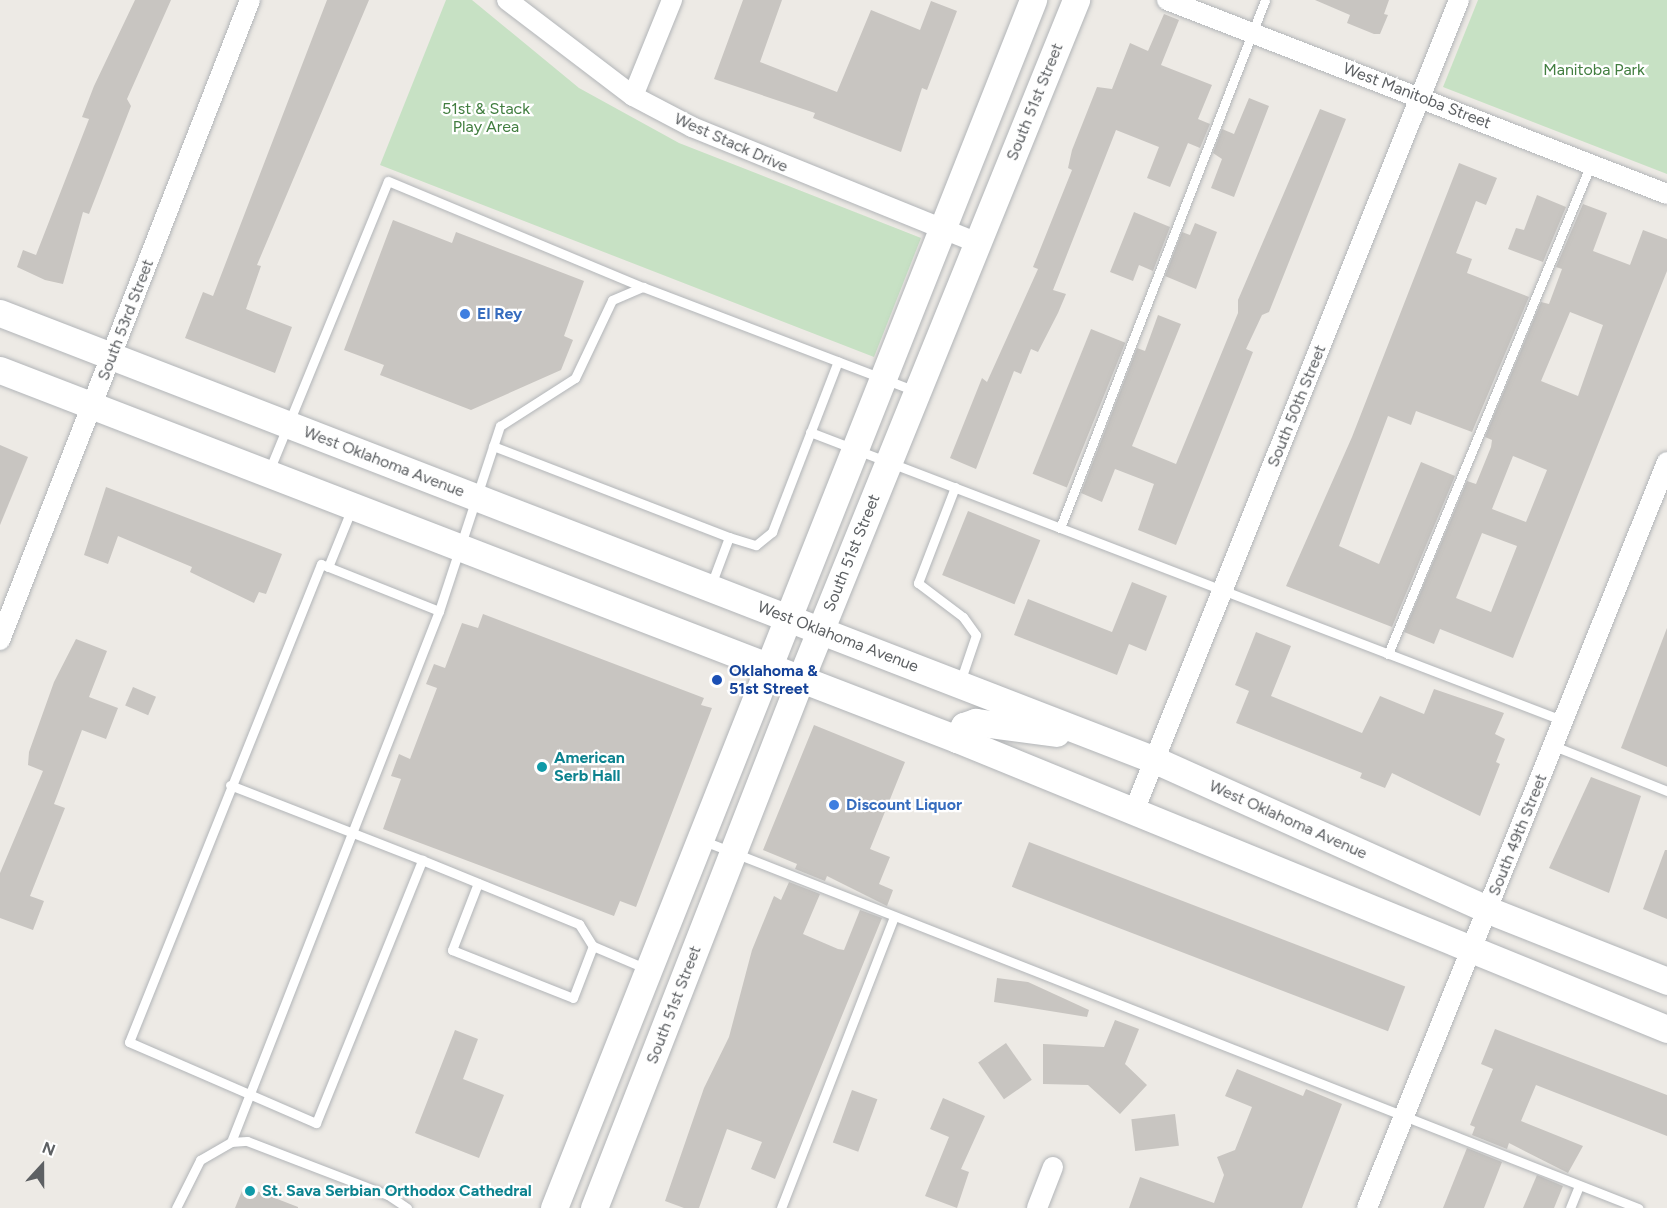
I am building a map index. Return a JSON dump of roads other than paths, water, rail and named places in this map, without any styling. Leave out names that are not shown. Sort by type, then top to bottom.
[{"type":"main road","points":[[554,1208],[1033,0]]},
{"type":"main road","name":"South 51st Street","points":[[594,1208],[801,678],[1076,0]]},
{"type":"main road","name":"West Oklahoma Avenue","points":[[0,314],[1155,760],[1488,910],[1667,981]]},
{"type":"main road","points":[[0,370],[957,739],[1667,1029]]},
{"type":"main road","points":[[957,739],[964,726],[975,722],[1101,739]]},
{"type":"street","name":"South 53rd Street","points":[[0,640],[250,0]]},
{"type":"street","name":"West Stack Drive","points":[[507,0],[633,96],[723,142],[978,243]]},
{"type":"street","points":[[633,96],[672,0]]},
{"type":"street","name":"West Manitoba Street","points":[[1167,0],[1667,194]]},
{"type":"street","name":"South 50th Street","points":[[1134,811],[1459,0]]},
{"type":"street","name":"South 49th Street","points":[[1367,1208],[1667,462]]},
{"type":"street","points":[[1037,1208],[1053,1167]]},
{"type":"lane","points":[[1060,528],[1265,0]]},
{"type":"lane","points":[[1388,654],[1591,164]]},
{"type":"lane","points":[[268,473],[388,181],[643,287],[917,392]]},
{"type":"lane","points":[[231,1142],[439,611],[463,547],[475,497],[493,446],[508,419],[579,373],[612,300],[643,287]]},
{"type":"lane","points":[[493,446],[729,537],[756,545],[772,532],[838,361]]},
{"type":"lane","points":[[810,432],[1564,721]]},
{"type":"lane","points":[[955,487],[918,583],[963,617],[976,635],[959,684]]},
{"type":"lane","points":[[328,567],[353,506]]},
{"type":"lane","points":[[710,588],[729,537]]},
{"type":"lane","points":[[422,860],[316,1122],[129,1042],[230,785],[321,564],[439,611]]},
{"type":"lane","points":[[1554,746],[1667,791]]},
{"type":"lane","points":[[230,785],[579,924],[593,946],[649,969]]},
{"type":"lane","points":[[701,840],[1638,1208]]},
{"type":"lane","points":[[478,883],[452,950],[573,998],[593,946]]},
{"type":"lane","points":[[781,1208],[894,917]]},
{"type":"lane","points":[[176,1208],[200,1160],[231,1142],[247,1141],[388,1195],[407,1208]]},
{"type":"lane","points":[[1570,1208],[1579,1186]]},
{"type":"place","name":"El Rey","points":[[465,314]]},
{"type":"place","name":"Oklahoma & 51st Street","points":[[717,680]]},
{"type":"place","name":"American Serb Hall","points":[[542,767]]},
{"type":"place","name":"Discount Liquor","points":[[834,805]]},
{"type":"place","name":"St. Sava Serbian Orthodox Cathedral","points":[[250,1191]]},
{"type":"park label","name":"Manitoba Park","points":[[1594,70]]},
{"type":"park label","name":"51st & Stack Play Area","points":[[486,118]]}]
